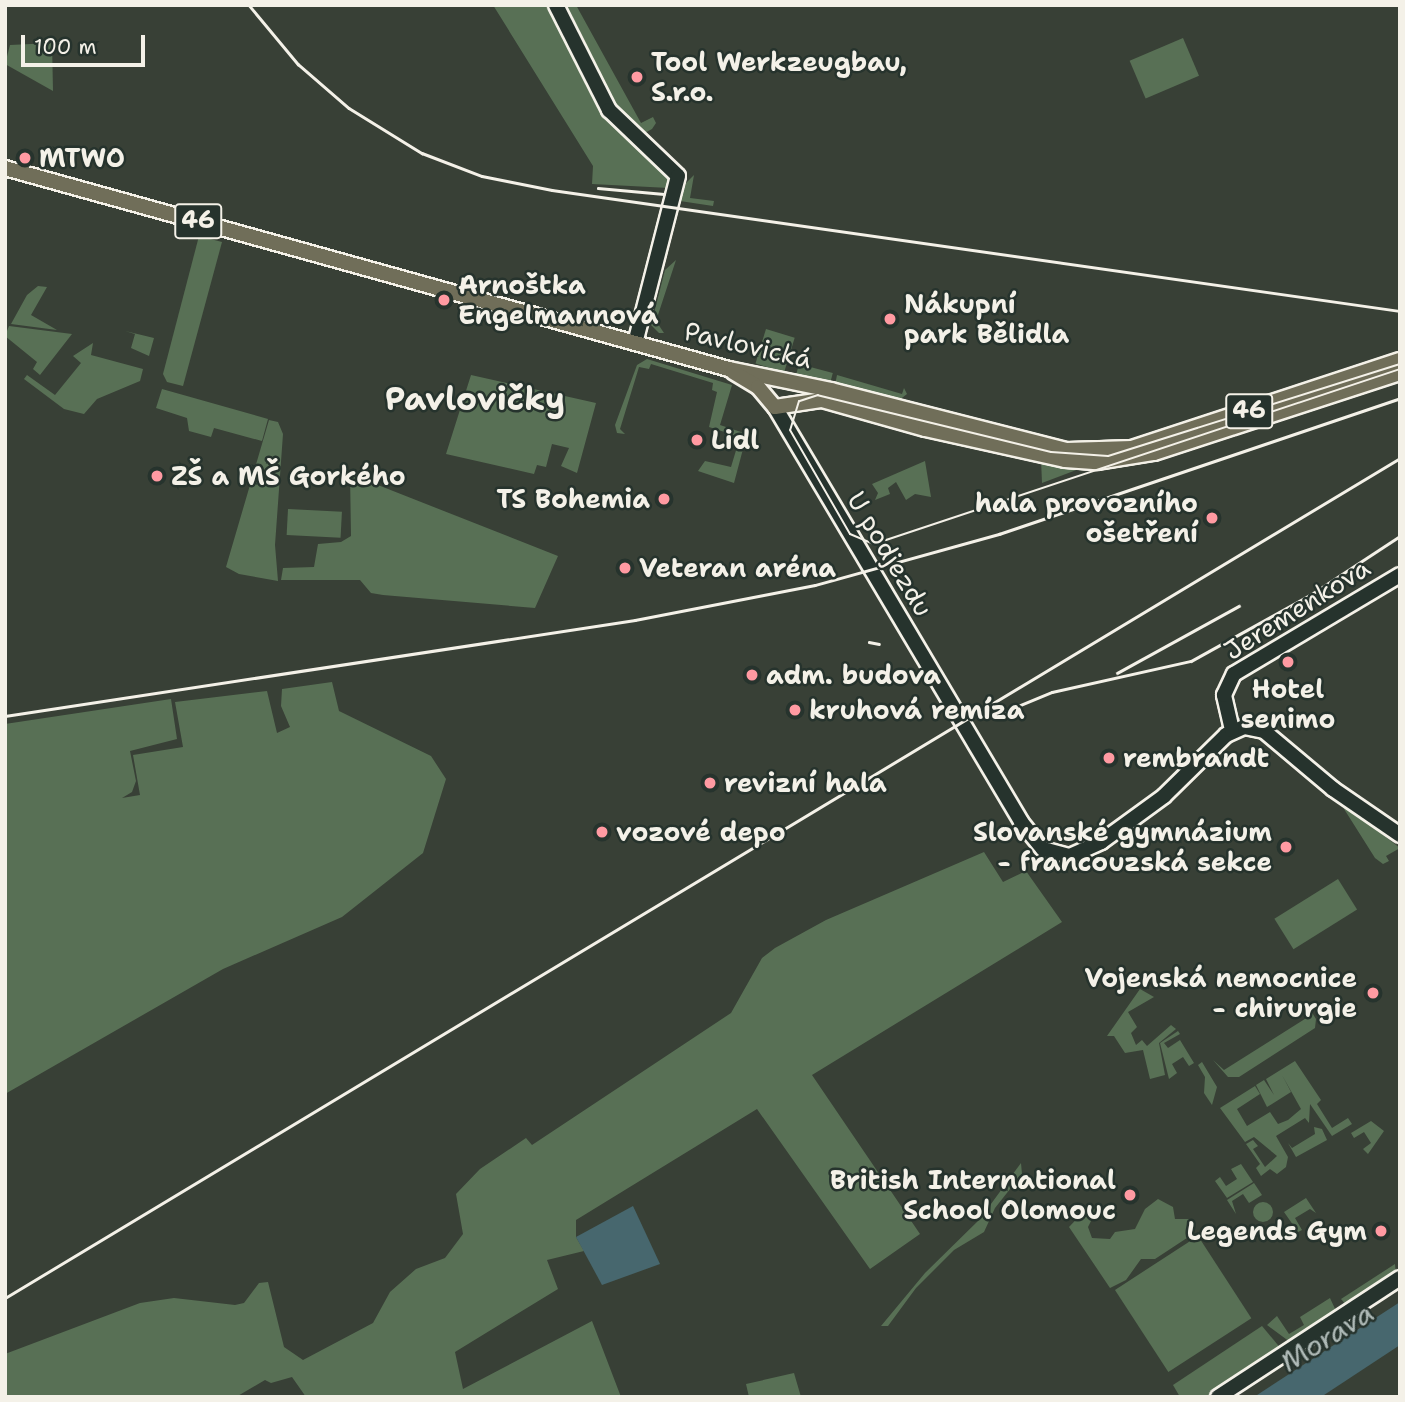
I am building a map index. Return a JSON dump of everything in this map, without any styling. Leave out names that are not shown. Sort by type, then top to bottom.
[{"type":"main road","points":[[556,5],[609,110],[678,176],[635,343]]},
{"type":"main road","name":"Pavlovická","points":[[5,169],[826,395],[1096,457]]},
{"type":"main road","name":"46","points":[[1096,457],[1132,448],[1400,360]]},
{"type":"main road","name":"U podjezdu","points":[[729,369],[758,387],[773,404],[994,778],[1035,842],[1051,854],[1070,856],[1088,850],[1136,819],[1232,730]]},
{"type":"main road","name":"46","points":[[1096,457],[1154,453],[1400,373]]},
{"type":"main road","points":[[773,404],[786,388],[826,395]]},
{"type":"main road","name":"Pavlovická","points":[[826,395],[859,411],[1065,460],[1096,457]]},
{"type":"main road","name":"Jeremenkova","points":[[1232,730],[1224,695],[1234,674],[1400,575]]},
{"type":"main road","points":[[1232,730],[1260,729],[1305,763],[1332,789],[1400,835]]},
{"type":"main road","points":[[1218,1397],[1400,1278]]},
{"type":"green space","points":[[493,5],[551,5],[598,101],[627,138],[671,173],[669,188],[592,184],[593,166]]},
{"type":"green space","points":[[564,5],[576,5],[641,123],[653,117],[656,123],[652,129],[643,134],[614,104]]},
{"type":"green space","points":[[1183,38],[1199,76],[1146,98],[1130,61]]},
{"type":"green space","points":[[52,43],[53,91],[5,64],[10,45]]},
{"type":"green space","points":[[694,175],[690,198],[714,201],[713,206],[680,201],[686,183]]},
{"type":"green space","points":[[199,236],[222,242],[183,386],[167,382],[163,374]]},
{"type":"green space","points":[[676,260],[656,321],[664,333],[659,333],[651,325],[665,270]]},
{"type":"green space","points":[[38,286],[47,287],[31,315],[57,330],[11,324],[27,295]]},
{"type":"green space","points":[[9,326],[72,334],[40,375],[33,369],[37,362],[5,336]]},
{"type":"green space","points":[[766,329],[795,338],[784,372],[755,363]]},
{"type":"green space","points":[[125,331],[154,338],[149,356],[131,348],[135,334]]},
{"type":"green space","points":[[93,343],[91,355],[143,369],[140,381],[97,399],[84,414],[64,409],[24,379],[27,375],[55,395],[81,363],[73,356]]},
{"type":"green space","points":[[647,359],[732,385],[720,425],[747,434],[734,483],[698,471],[705,461],[731,467],[740,437],[709,427],[717,392],[712,390],[713,383],[651,364],[649,369],[639,367],[620,429],[625,434],[617,433],[615,425],[637,365]]},
{"type":"green space","points":[[799,364],[833,373],[830,384],[796,375]]},
{"type":"green space","points":[[471,375],[596,403],[577,473],[561,466],[569,448],[552,444],[546,467],[537,465],[534,474],[446,454]]},
{"type":"green space","points":[[837,375],[902,394],[904,388],[907,394],[898,401],[835,385]]},
{"type":"green space","points":[[162,389],[268,419],[262,441],[214,428],[211,437],[189,431],[187,418],[156,408]]},
{"type":"green space","points":[[269,420],[278,422],[283,434],[275,545],[278,581],[239,574],[226,567]]},
{"type":"green space","points":[[1041,459],[1078,466],[1079,469],[1042,483]]},
{"type":"green space","points":[[925,461],[931,497],[915,494],[906,500],[896,482],[888,488],[890,494],[875,500],[878,493],[872,484]]},
{"type":"green space","points":[[350,474],[558,556],[535,608],[383,595],[371,593],[360,580],[281,580],[283,568],[314,567],[318,544],[341,542],[351,536]]},
{"type":"green space","points":[[288,509],[342,512],[341,538],[287,535]]},
{"type":"green space","points":[[332,682],[339,711],[431,756],[446,779],[423,853],[342,917],[223,969],[5,1094],[5,724],[171,699],[177,739],[130,751],[136,781],[132,792],[122,798],[140,795],[133,755],[183,747],[175,702],[267,691],[277,733],[290,727],[281,706],[282,689]]},
{"type":"green space","points":[[1339,801],[1400,848],[1386,856],[1389,861],[1383,864],[1375,858]]},
{"type":"green space","points":[[984,852],[1003,882],[1026,871],[1062,922],[812,1075],[920,1234],[870,1269],[757,1109],[576,1220],[576,1237],[584,1251],[547,1260],[558,1289],[455,1352],[463,1389],[592,1321],[621,1397],[306,1397],[292,1377],[271,1383],[265,1380],[236,1397],[5,1397],[5,1354],[140,1303],[174,1298],[235,1305],[244,1303],[259,1283],[268,1282],[284,1347],[303,1360],[373,1323],[390,1292],[416,1269],[445,1258],[463,1234],[456,1194],[480,1169],[526,1138],[532,1145],[731,1013],[762,958],[775,948],[826,920]]},
{"type":"green space","points":[[1338,879],[1357,910],[1293,949],[1274,919]]},
{"type":"green space","points":[[1140,989],[1154,997],[1128,1012],[1137,1027],[1131,1033],[1136,1045],[1142,1040],[1147,1046],[1171,1025],[1176,1029],[1159,1043],[1165,1075],[1150,1079],[1143,1050],[1125,1053],[1114,1036],[1107,1036]]},
{"type":"green space","points":[[1306,1003],[1316,1019],[1315,1028],[1239,1077],[1228,1077],[1213,1060],[1224,1070],[1308,1017],[1302,1006]]},
{"type":"green space","points":[[1178,1031],[1180,1034],[1164,1043],[1168,1048],[1180,1040],[1194,1063],[1189,1066],[1183,1057],[1172,1064],[1177,1073],[1169,1079],[1160,1043]]},
{"type":"green space","points":[[1295,1061],[1321,1100],[1317,1104],[1332,1128],[1348,1118],[1352,1124],[1332,1136],[1310,1104],[1309,1123],[1305,1118],[1276,1136],[1288,1157],[1286,1167],[1277,1174],[1270,1169],[1261,1176],[1256,1168],[1260,1164],[1246,1144],[1253,1140],[1258,1146],[1253,1149],[1265,1167],[1277,1156],[1254,1137],[1245,1142],[1220,1108],[1255,1086],[1260,1094],[1237,1109],[1247,1126],[1270,1112],[1278,1124],[1288,1120],[1301,1109],[1282,1075],[1291,1092],[1267,1107],[1256,1085],[1264,1080],[1274,1095],[1266,1079]]},
{"type":"green space","points":[[1202,1062],[1217,1087],[1212,1105],[1204,1093],[1205,1077],[1198,1065]]},
{"type":"green space","points":[[1371,1121],[1384,1131],[1368,1154],[1363,1149],[1371,1143],[1364,1132],[1354,1138],[1351,1133]]},
{"type":"green space","points":[[1314,1127],[1322,1129],[1327,1140],[1296,1157],[1288,1143],[1292,1148],[1315,1134]]},
{"type":"green space","points":[[1021,1163],[1022,1174],[995,1208],[984,1232],[954,1250],[916,1288],[888,1326],[881,1326],[925,1273],[980,1219]]},
{"type":"green space","points":[[1241,1164],[1253,1182],[1227,1198],[1215,1181],[1220,1177],[1226,1186],[1237,1179],[1231,1169]]},
{"type":"green space","points":[[1254,1183],[1262,1195],[1249,1203],[1243,1194],[1232,1201],[1236,1214],[1227,1200]]},
{"type":"green space","points":[[1306,1198],[1316,1213],[1310,1209],[1295,1218],[1302,1230],[1298,1232],[1284,1212]]},
{"type":"green space","points":[[1158,1199],[1173,1207],[1175,1219],[1189,1219],[1193,1234],[1155,1259],[1141,1259],[1126,1280],[1110,1288],[1069,1227],[1091,1204],[1096,1211],[1088,1227],[1092,1238],[1110,1239],[1115,1232],[1135,1229],[1145,1209]]},
{"type":"green space","points":[[1263,1202],[1270,1205],[1273,1212],[1270,1219],[1263,1222],[1256,1219],[1253,1212],[1256,1205]]},
{"type":"green space","points":[[1198,1236],[1251,1318],[1168,1372],[1115,1290]]},
{"type":"green space","points":[[1395,1264],[1396,1275],[1346,1305],[1341,1299]]},
{"type":"green space","points":[[1330,1298],[1337,1313],[1290,1342],[1267,1325],[1277,1316],[1289,1334],[1304,1325],[1300,1317]]},
{"type":"green space","points":[[1262,1326],[1282,1350],[1210,1397],[1180,1397],[1173,1385]]},
{"type":"green space","points":[[794,1373],[801,1397],[749,1397],[746,1384]]},
{"type":"water","points":[[633,1206],[660,1264],[602,1285],[576,1237]]},
{"type":"water","points":[[1400,1302],[1400,1345],[1321,1397],[1254,1397]]},
{"type":"tram line","points":[[1400,364],[1108,456],[1051,452],[818,395],[799,401],[790,430],[850,534],[874,544],[1400,369]]},
{"type":"railway","points":[[249,5],[298,64],[349,108],[422,153],[482,176],[552,190],[1400,311]]},
{"type":"railway","points":[[598,188],[664,194]]},
{"type":"railway","points":[[5,716],[635,620],[815,585],[999,534],[1400,398]]},
{"type":"railway","points":[[5,1298],[1400,458]]},
{"type":"railway","points":[[999,714],[1052,692],[1191,661],[1310,595],[1400,536]]},
{"type":"railway","points":[[1117,673],[1239,606]]},
{"type":"railway","points":[[869,642],[879,644]]},
{"type":"place","name":"Tool Werkzeugbau, S.r.o.","points":[[637,77]]},
{"type":"place","name":"MTWO","points":[[25,158]]},
{"type":"place","name":"Arnoštka Engelmannová","points":[[444,300]]},
{"type":"place","name":"Nákupní park Bělidla","points":[[890,319]]},
{"type":"place","name":"Lidl","points":[[697,440]]},
{"type":"place","name":"ZŠ a MŠ Gorkého","points":[[157,476]]},
{"type":"place","name":"TS Bohemia","points":[[664,499]]},
{"type":"place","name":"hala provozního ošetření","points":[[1212,518]]},
{"type":"place","name":"Veteran aréna","points":[[625,568]]},
{"type":"place","name":"Hotel senimo","points":[[1288,662]]},
{"type":"place","name":"adm. budova","points":[[752,675]]},
{"type":"place","name":"kruhová remíza","points":[[795,710]]},
{"type":"place","name":"rembrandt","points":[[1109,758]]},
{"type":"place","name":"revizní hala","points":[[710,783]]},
{"type":"place","name":"vozové depo","points":[[602,832]]},
{"type":"place","name":"Slovanské gymnázium - francouzská sekce","points":[[1286,847]]},
{"type":"place","name":"Vojenská nemocnice - chirurgie","points":[[1373,993]]},
{"type":"place","name":"British International School Olomouc","points":[[1130,1195]]},
{"type":"place","name":"Legends Gym","points":[[1381,1231]]},
{"type":"district","name":"Pavlovičky","points":[[475,399]]},
{"type":"water label","name":"Morava","points":[[1327,1337]]}]
